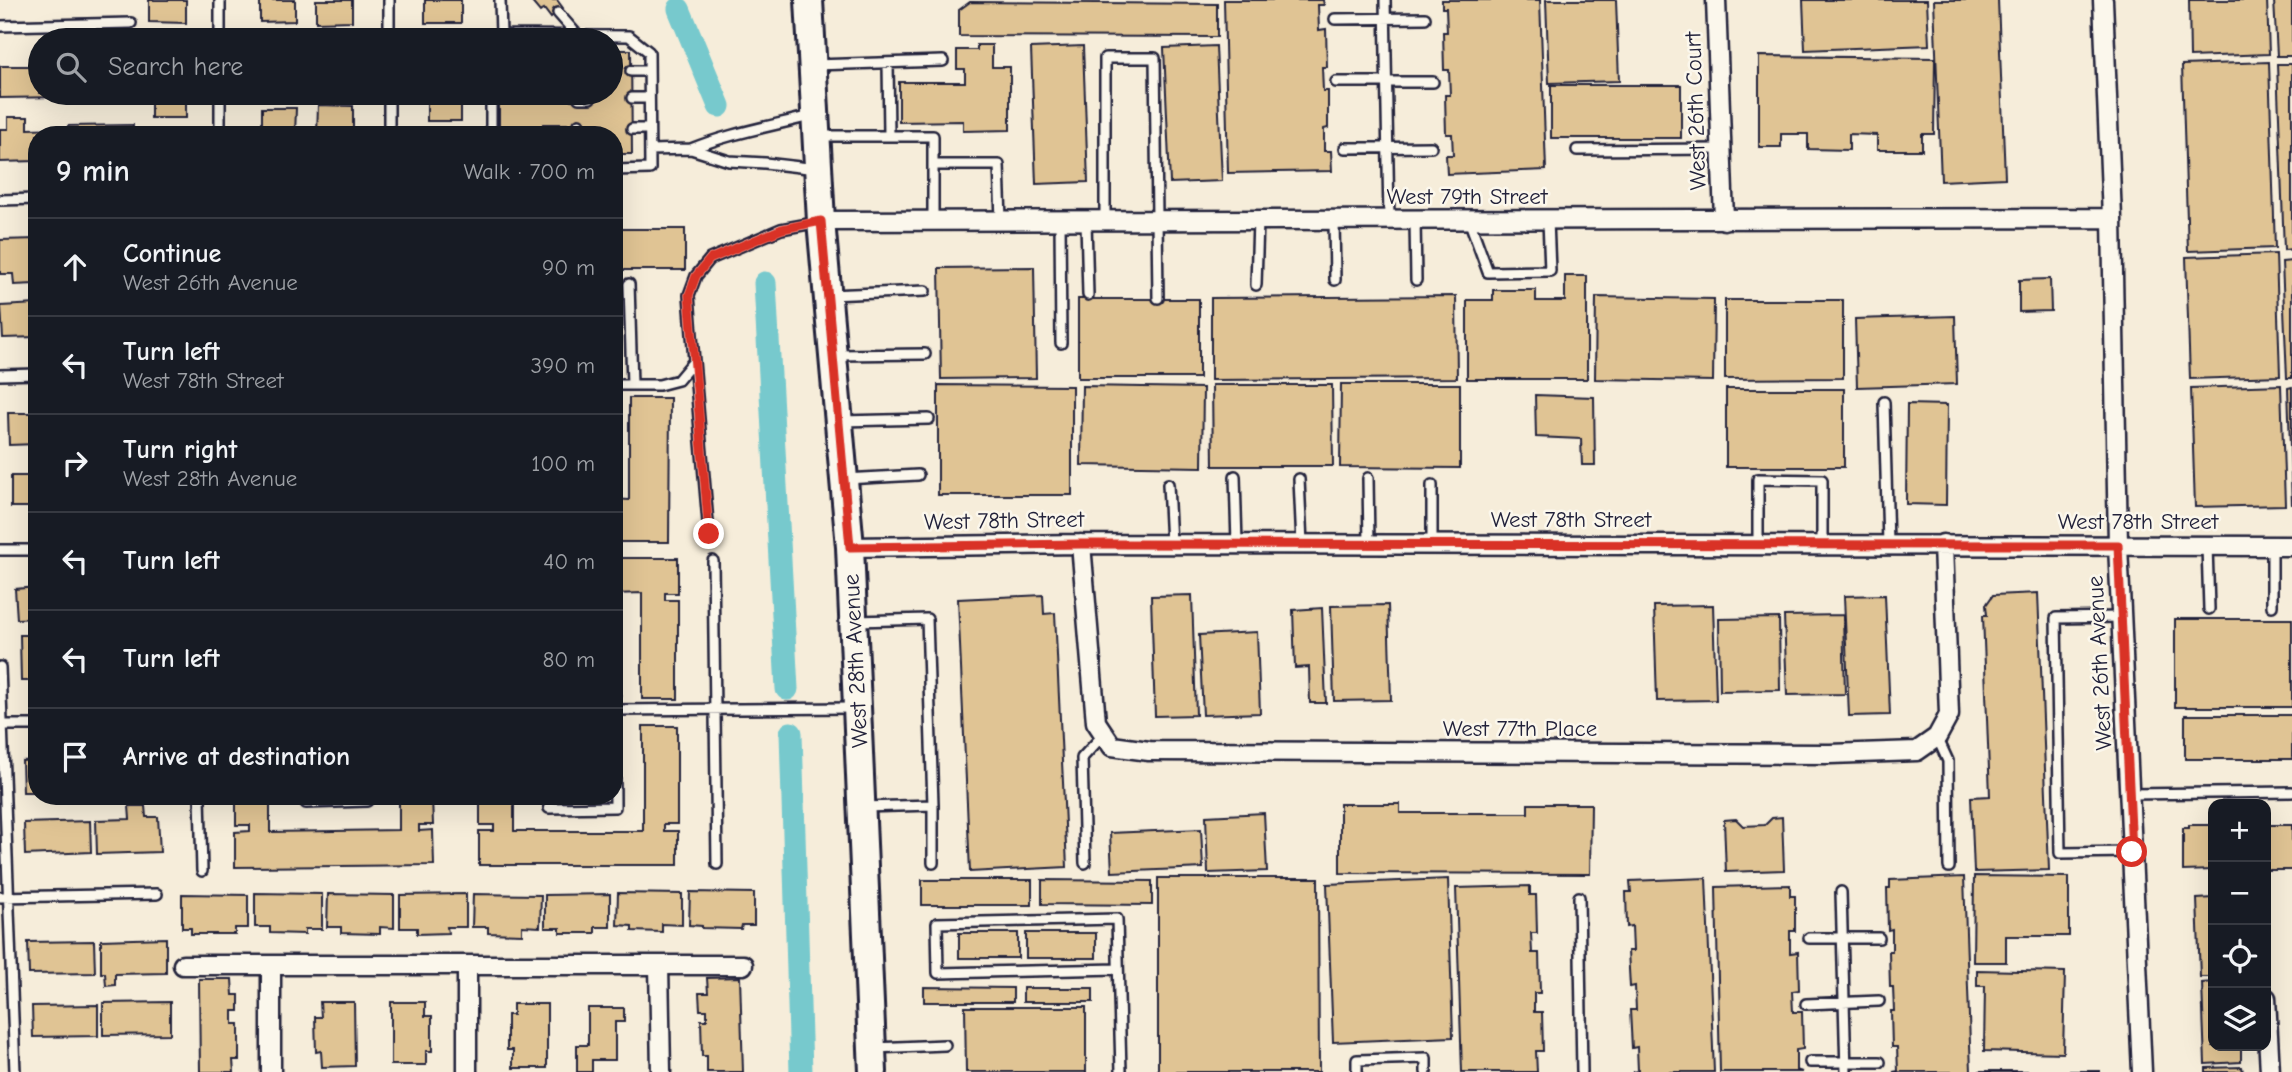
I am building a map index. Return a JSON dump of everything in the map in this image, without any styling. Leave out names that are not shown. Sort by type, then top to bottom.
[{"type":"main road","name":"West 28th Avenue","points":[[809,0],[831,355],[850,547],[873,1060]]},
{"type":"street","name":"West 26th Court","points":[[1716,0],[1724,220]]},
{"type":"street","name":"West 26th Avenue","points":[[2103,0],[2112,218],[2118,545],[2142,1072]]},
{"type":"street","name":"West 79th Street","points":[[821,221],[2112,218]]},
{"type":"street","name":"West 78th Street","points":[[850,547],[1081,544],[2292,546]]},
{"type":"street","points":[[1081,544],[1096,722],[1104,734]]},
{"type":"street","points":[[1937,737],[1949,715],[1943,544]]},
{"type":"street","name":"West 77th Place","points":[[1104,734],[1112,746],[1149,751],[1830,754],[1917,751],[1937,737]]},
{"type":"street","points":[[183,965],[743,965]]},
{"type":"street","points":[[271,965],[271,1072]]},
{"type":"street","points":[[467,965],[467,1072]]},
{"type":"street","points":[[659,965],[661,1072]]},
{"type":"street","points":[[2269,1051],[2270,1072]]},
{"type":"lane","points":[[220,0],[220,28]]},
{"type":"lane","points":[[389,0],[389,28]]},
{"type":"lane","points":[[498,28],[500,0]]},
{"type":"lane","points":[[1385,0],[1389,220]]},
{"type":"lane","points":[[558,13],[571,28]]},
{"type":"lane","points":[[1335,19],[1424,18]]},
{"type":"lane","points":[[0,26],[131,23]]},
{"type":"lane","points":[[623,36],[629,36],[649,52],[650,150],[650,169],[623,170]]},
{"type":"lane","points":[[1105,220],[1105,58],[1155,58],[1158,298]]},
{"type":"lane","points":[[812,65],[943,61]]},
{"type":"lane","points":[[888,63],[889,135]]},
{"type":"lane","points":[[631,71],[649,71]]},
{"type":"lane","points":[[1336,82],[1433,82]]},
{"type":"lane","points":[[632,98],[649,98]]},
{"type":"lane","points":[[220,105],[220,126]]},
{"type":"lane","points":[[389,105],[389,126]]},
{"type":"lane","points":[[491,105],[491,126]]},
{"type":"lane","points":[[691,149],[720,137],[816,125],[889,135],[933,136],[933,220]]},
{"type":"lane","points":[[632,128],[649,129]]},
{"type":"lane","points":[[1345,148],[1431,147]]},
{"type":"lane","points":[[650,150],[691,149],[729,161],[818,169]]},
{"type":"lane","points":[[1577,150],[1722,149]]},
{"type":"lane","points":[[933,165],[999,165],[1001,220]]},
{"type":"lane","points":[[0,200],[28,200]]},
{"type":"lane","points":[[1060,220],[1061,343]]},
{"type":"lane","points":[[1256,285],[1258,220]]},
{"type":"lane","points":[[1334,220],[1335,280]]},
{"type":"lane","points":[[1415,220],[1416,280]]},
{"type":"lane","points":[[1469,220],[1488,272],[1550,271],[1548,220]]},
{"type":"lane","points":[[709,534],[689,295],[696,276],[710,259],[782,229],[821,221]]},
{"type":"lane","points":[[1086,221],[1088,295]]},
{"type":"lane","points":[[629,284],[632,385]]},
{"type":"lane","points":[[827,295],[925,291]]},
{"type":"lane","points":[[831,355],[925,354]]},
{"type":"lane","points":[[623,385],[659,385],[678,380],[694,361]]},
{"type":"lane","points":[[0,375],[28,374]]},
{"type":"lane","points":[[1884,402],[1888,544]]},
{"type":"lane","points":[[838,422],[929,419]]},
{"type":"lane","points":[[843,479],[918,475]]},
{"type":"lane","points":[[1235,476],[1237,544]]},
{"type":"lane","points":[[1368,478],[1369,544]]},
{"type":"lane","points":[[1299,479],[1302,544]]},
{"type":"lane","points":[[1758,544],[1759,479],[1822,480],[1822,544]]},
{"type":"lane","points":[[1168,484],[1171,544]]},
{"type":"lane","points":[[1432,485],[1432,544]]},
{"type":"lane","points":[[2207,546],[2209,609]]},
{"type":"lane","points":[[2272,546],[2272,606]]},
{"type":"lane","points":[[0,550],[28,550]]},
{"type":"lane","points":[[713,561],[717,864]]},
{"type":"lane","points":[[2121,617],[2056,618],[2060,853],[2132,852]]},
{"type":"lane","points":[[853,621],[927,619],[933,863]]},
{"type":"lane","points":[[0,667],[4,897],[15,1072]]},
{"type":"lane","points":[[623,710],[857,708]]},
{"type":"lane","points":[[1,725],[28,724]]},
{"type":"lane","points":[[1085,863],[1082,758],[1104,734]]},
{"type":"lane","points":[[1937,737],[1948,761],[1949,867]]},
{"type":"lane","points":[[2129,794],[2292,792]]},
{"type":"lane","points":[[200,805],[202,871]]},
{"type":"lane","points":[[549,805],[549,808],[615,805]]},
{"type":"lane","points":[[862,807],[933,805]]},
{"type":"lane","points":[[1841,892],[1846,1067]]},
{"type":"lane","points":[[4,897],[157,894]]},
{"type":"lane","points":[[1579,897],[1582,1072]]},
{"type":"lane","points":[[1118,969],[938,974],[937,923],[1117,919],[1121,1072]]},
{"type":"lane","points":[[1810,938],[1879,938]]},
{"type":"lane","points":[[1806,1004],[1879,1001]]},
{"type":"lane","points":[[873,1060],[944,1045]]},
{"type":"lane","points":[[1357,1072],[1357,1060],[1426,1058],[1426,1072]]},
{"type":"lane","points":[[1810,1062],[1846,1067],[1880,1062]]},
{"type":"building","points":[[149,0],[186,0],[186,23],[149,22]]},
{"type":"building","points":[[260,0],[295,0],[295,21],[260,22]]},
{"type":"building","points":[[316,0],[352,0],[352,21],[316,22]]},
{"type":"building","points":[[425,0],[461,0],[461,23],[425,23]]},
{"type":"building","points":[[530,0],[557,0],[563,8],[551,18],[544,9],[540,12]]},
{"type":"building","points":[[1224,0],[1323,0],[1324,5],[1318,5],[1319,30],[1326,29],[1327,67],[1322,67],[1323,91],[1328,91],[1328,128],[1324,129],[1324,151],[1331,151],[1332,171],[1228,173]]},
{"type":"building","points":[[1442,0],[1540,0],[1546,170],[1447,174],[1446,155],[1453,155],[1452,134],[1446,134],[1445,95],[1450,95],[1449,70],[1444,70],[1443,32],[1447,32],[1446,8],[1442,8]]},
{"type":"building","points":[[1546,0],[1616,0],[1619,81],[1549,83]]},
{"type":"building","points":[[1803,0],[1927,0],[1929,45],[1805,50]]},
{"type":"building","points":[[1934,0],[1998,0],[2005,178],[1941,181]]},
{"type":"building","points":[[2189,0],[2267,0],[2269,54],[2190,57]]},
{"type":"building","points":[[2274,0],[2292,0],[2292,56],[2277,56]]},
{"type":"building","points":[[970,2],[1217,4],[1217,37],[959,36],[959,10]]},
{"type":"building","points":[[977,45],[992,45],[992,67],[1010,67],[1010,130],[963,131],[963,121],[899,122],[899,82],[965,82],[965,69],[957,69],[957,50],[977,50]]},
{"type":"building","points":[[1083,46],[1088,182],[1036,184],[1031,48]]},
{"type":"building","points":[[1216,46],[1222,181],[1170,183],[1164,48]]},
{"type":"building","points":[[623,50],[631,50],[632,154],[623,154],[623,126],[499,126],[499,105],[623,105]]},
{"type":"building","points":[[1759,56],[1935,58],[1934,134],[1922,134],[1922,150],[1877,150],[1877,135],[1849,134],[1849,150],[1808,149],[1808,134],[1781,134],[1781,147],[1759,147]]},
{"type":"building","points":[[2269,62],[2275,248],[2188,251],[2182,65]]},
{"type":"building","points":[[2277,64],[2292,64],[2292,249],[2284,250]]},
{"type":"building","points":[[0,66],[28,66],[28,98],[0,98]]},
{"type":"building","points":[[1551,85],[1681,85],[1681,138],[1551,138]]},
{"type":"building","points":[[151,105],[186,105],[186,118],[151,118]]},
{"type":"building","points":[[318,105],[353,106],[353,126],[317,126]]},
{"type":"building","points":[[427,105],[461,105],[461,121],[427,121]]},
{"type":"building","points":[[262,108],[296,108],[295,126],[262,126]]},
{"type":"building","points":[[8,117],[28,117],[28,161],[0,162],[0,129],[8,129]]},
{"type":"building","points":[[133,125],[133,126],[68,126]]},
{"type":"building","points":[[623,229],[685,229],[685,270],[623,270]]},
{"type":"building","points":[[28,239],[28,284],[14,285],[13,274],[0,274],[0,240]]},
{"type":"building","points":[[2276,254],[2280,376],[2190,379],[2186,257]]},
{"type":"building","points":[[2292,261],[2292,378],[2287,378],[2282,262]]},
{"type":"building","points":[[1034,267],[1036,378],[941,379],[939,268]]},
{"type":"building","points":[[1565,276],[1587,276],[1587,379],[1467,379],[1467,300],[1493,300],[1493,290],[1536,290],[1536,301],[1565,301]]},
{"type":"building","points":[[2050,279],[2051,311],[2019,312],[2019,280]]},
{"type":"building","points":[[1456,296],[1457,378],[1211,380],[1211,298]]},
{"type":"building","points":[[1596,297],[1714,299],[1713,381],[1595,379]]},
{"type":"building","points":[[1078,299],[1199,299],[1199,378],[1078,378]]},
{"type":"building","points":[[1725,300],[1843,300],[1843,378],[1725,379]]},
{"type":"building","points":[[28,304],[28,337],[3,338],[1,306]]},
{"type":"building","points":[[1955,316],[1957,384],[1857,387],[1855,319]]},
{"type":"building","points":[[1341,384],[1460,384],[1460,468],[1340,467]]},
{"type":"building","points":[[938,385],[1072,386],[1072,495],[938,495]]},
{"type":"building","points":[[1212,385],[1332,385],[1333,466],[1213,466]]},
{"type":"building","points":[[2281,385],[2285,505],[2195,507],[2191,388]]},
{"type":"building","points":[[1082,386],[1203,388],[1202,467],[1081,465]]},
{"type":"building","points":[[2292,387],[2292,505],[2288,388]]},
{"type":"building","points":[[1726,389],[1844,389],[1844,467],[1726,467]]},
{"type":"building","points":[[1535,395],[1594,397],[1595,465],[1582,465],[1581,439],[1536,437]]},
{"type":"building","points":[[629,398],[670,398],[669,542],[623,542],[623,500],[629,500]]},
{"type":"building","points":[[1907,404],[1947,405],[1946,505],[1906,504]]},
{"type":"building","points":[[8,413],[28,413],[28,444],[9,445]]},
{"type":"building","points":[[11,476],[28,476],[28,507],[11,507]]},
{"type":"building","points":[[623,558],[678,558],[678,593],[665,593],[665,600],[678,600],[678,699],[642,699],[642,593],[623,594]]},
{"type":"building","points":[[28,588],[28,618],[17,619],[15,589]]},
{"type":"building","points":[[2038,593],[2049,870],[1974,872],[1971,797],[1990,796],[1983,615],[1987,615],[1986,605],[1993,595]]},
{"type":"building","points":[[1043,595],[1044,614],[1055,613],[1067,867],[970,872],[958,599]]},
{"type":"building","points":[[1192,595],[1196,715],[1155,716],[1151,596]]},
{"type":"building","points":[[1885,595],[1890,715],[1849,716],[1844,596]]},
{"type":"building","points":[[1388,605],[1391,700],[1334,701],[1331,606]]},
{"type":"building","points":[[1713,605],[1716,700],[1657,701],[1654,606]]},
{"type":"building","points":[[1322,608],[1326,703],[1310,703],[1309,667],[1295,668],[1293,610]]},
{"type":"building","points":[[1843,615],[1845,694],[1787,695],[1784,616]]},
{"type":"building","points":[[1779,618],[1780,690],[1720,691],[1719,619]]},
{"type":"building","points":[[2175,619],[2292,619],[2292,707],[2175,707]]},
{"type":"building","points":[[1257,632],[1260,713],[1203,715],[1199,635]]},
{"type":"building","points":[[20,635],[28,635],[28,681],[21,681]]},
{"type":"building","points":[[2185,715],[2292,715],[2292,759],[2185,759]]},
{"type":"building","points":[[643,726],[677,726],[677,824],[664,824],[664,831],[678,831],[678,865],[479,865],[479,831],[494,831],[494,825],[480,825],[480,805],[514,805],[514,831],[643,831]]},
{"type":"building","points":[[22,761],[28,761],[28,792],[23,792]]},
{"type":"building","points":[[1340,804],[1400,804],[1400,813],[1528,813],[1528,804],[1591,804],[1590,874],[1340,873]]},
{"type":"building","points":[[236,805],[270,805],[270,832],[399,830],[399,805],[432,805],[433,825],[419,825],[419,831],[433,830],[434,865],[235,867],[235,832],[250,831],[250,825],[236,825]]},
{"type":"building","points":[[129,806],[145,806],[146,817],[158,817],[160,852],[97,854],[96,820],[130,819]]},
{"type":"building","points":[[1264,813],[1267,871],[1208,873],[1206,816]]},
{"type":"building","points":[[1782,817],[1784,870],[1726,872],[1724,820],[1736,819],[1743,826],[1765,825],[1772,818]]},
{"type":"building","points":[[90,821],[91,852],[25,855],[24,823]]},
{"type":"building","points":[[2189,825],[2208,825],[2208,870],[2183,871],[2183,828],[2189,828]]},
{"type":"building","points":[[2271,825],[2292,825],[2292,870],[2271,870]]},
{"type":"building","points":[[1201,829],[1203,868],[1112,872],[1110,833]]},
{"type":"building","points":[[1974,876],[2069,877],[2069,936],[2006,936],[2006,962],[1973,962]]},
{"type":"building","points":[[1964,877],[1971,1072],[1893,1072],[1898,1071],[1897,1047],[1892,1047],[1891,1011],[1894,1011],[1889,951],[1892,951],[1892,929],[1888,930],[1887,888],[1890,888],[1890,880]]},
{"type":"building","points":[[1158,878],[1318,878],[1319,1072],[1158,1072]]},
{"type":"building","points":[[1706,878],[1714,1072],[1632,1072],[1638,1071],[1637,1047],[1632,1048],[1630,1010],[1636,1010],[1635,986],[1630,987],[1628,951],[1633,951],[1632,926],[1627,927],[1626,892],[1631,892],[1630,881]]},
{"type":"building","points":[[1448,879],[1453,1037],[1333,1042],[1327,884]]},
{"type":"building","points":[[922,880],[1032,880],[1032,905],[922,905]]},
{"type":"building","points":[[1042,880],[1152,881],[1152,905],[1042,904]]},
{"type":"building","points":[[1790,885],[1790,896],[1795,896],[1795,931],[1790,931],[1790,953],[1798,952],[1799,990],[1792,991],[1793,1012],[1802,1012],[1803,1049],[1796,1050],[1796,1070],[1802,1072],[1720,1072],[1716,887]]},
{"type":"building","points":[[1530,886],[1530,895],[1536,895],[1537,933],[1531,933],[1532,953],[1539,953],[1540,993],[1534,993],[1534,1012],[1542,1012],[1543,1051],[1536,1051],[1537,1072],[1462,1072],[1456,888]]},
{"type":"building","points":[[690,892],[754,893],[754,925],[742,925],[741,929],[689,925]]},
{"type":"building","points":[[255,893],[322,894],[322,929],[305,929],[305,934],[270,933],[270,927],[255,927]]},
{"type":"building","points":[[618,893],[682,894],[682,925],[662,924],[662,932],[632,931],[632,926],[617,925]]},
{"type":"building","points":[[182,894],[248,895],[248,928],[235,928],[235,934],[191,934],[191,928],[182,928]]},
{"type":"building","points":[[328,894],[394,895],[394,928],[380,927],[380,934],[341,933],[341,927],[327,927]]},
{"type":"building","points":[[466,894],[466,927],[447,927],[448,933],[417,934],[417,928],[400,928],[400,895]]},
{"type":"building","points":[[473,894],[541,895],[540,927],[522,926],[522,934],[488,933],[488,927],[472,927]]},
{"type":"building","points":[[610,894],[610,927],[595,927],[595,933],[560,933],[560,928],[545,928],[545,895]]},
{"type":"building","points":[[2208,898],[2208,977],[2200,977],[2197,899]]},
{"type":"building","points":[[959,933],[1018,933],[1018,958],[959,958]]},
{"type":"building","points":[[1026,933],[1096,933],[1096,958],[1026,958]]},
{"type":"building","points":[[166,938],[166,973],[115,974],[115,985],[106,986],[105,973],[101,973],[101,940]]},
{"type":"building","points":[[94,941],[95,973],[29,974],[28,942]]},
{"type":"building","points":[[1977,970],[2065,972],[2063,1053],[1984,1051],[1985,986],[1977,986]]},
{"type":"building","points":[[740,977],[743,1072],[707,1072],[707,1056],[702,1056],[701,1020],[707,1020],[707,1010],[700,1010],[699,993],[708,993],[707,978]]},
{"type":"building","points":[[199,979],[232,979],[233,995],[239,995],[239,1011],[233,1011],[233,1024],[239,1024],[239,1060],[233,1060],[234,1072],[200,1072]]},
{"type":"building","points":[[2208,982],[2208,1051],[2241,1051],[2241,1062],[2205,1064],[2202,983]]},
{"type":"building","points":[[924,987],[1013,988],[1013,1002],[924,1002]]},
{"type":"building","points":[[1023,988],[1093,988],[1093,1002],[1023,1002]]},
{"type":"building","points":[[170,1002],[170,1034],[103,1035],[103,1003]]},
{"type":"building","points":[[320,1002],[354,1002],[355,1066],[322,1067],[321,1051],[316,1052],[315,1017],[321,1017]]},
{"type":"building","points":[[391,1002],[425,1002],[425,1016],[432,1016],[432,1051],[426,1051],[426,1065],[391,1065]]},
{"type":"building","points":[[513,1004],[547,1004],[547,1068],[513,1068],[513,1050],[507,1050],[507,1015],[513,1015]]},
{"type":"building","points":[[98,1005],[98,1036],[33,1037],[32,1006]]},
{"type":"building","points":[[965,1007],[1086,1007],[1086,1072],[966,1072]]},
{"type":"building","points":[[588,1008],[624,1008],[624,1022],[615,1022],[615,1060],[592,1060],[592,1072],[577,1072],[577,1045],[588,1045]]},
{"type":"building","points":[[2242,1067],[2243,1072],[2206,1072],[2206,1068]]},
{"type":"building","points":[[2100,1071],[2100,1072],[1980,1072]]},
{"type":"waterway","points":[[679,9],[719,106]]},
{"type":"waterway","points":[[765,283],[787,689]]},
{"type":"waterway","points":[[791,733],[801,1072]]},
{"type":"route","points":[[709,534],[689,295],[696,276],[710,259],[782,229],[821,221],[850,547],[1081,544],[2118,545],[2132,852]]}]
